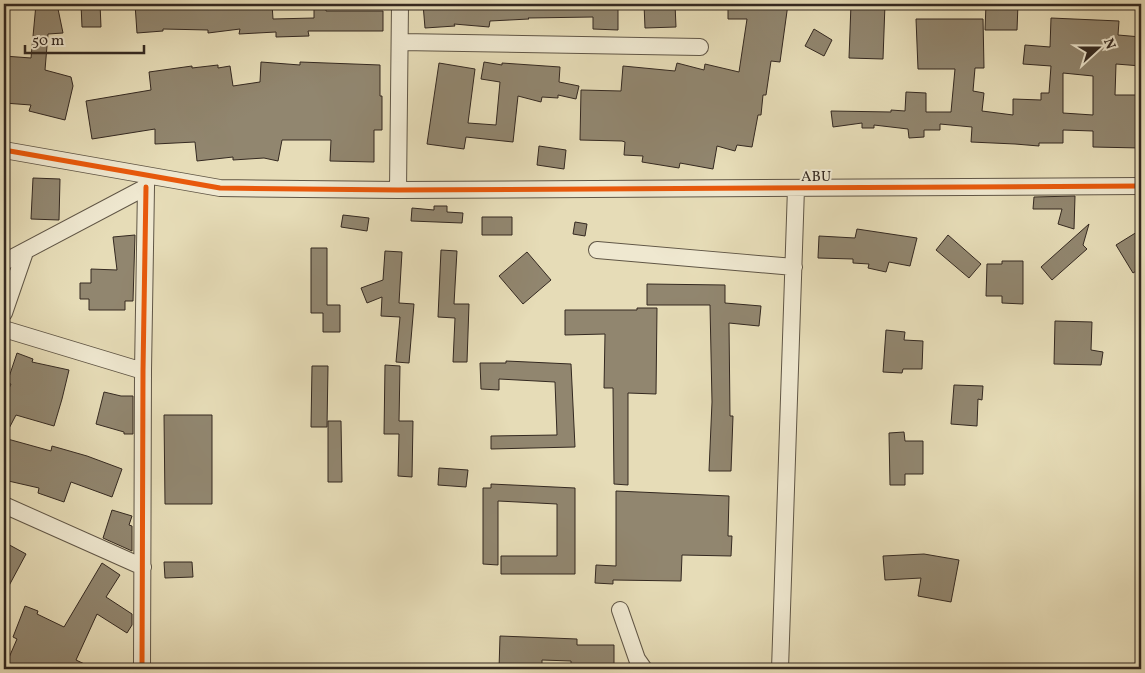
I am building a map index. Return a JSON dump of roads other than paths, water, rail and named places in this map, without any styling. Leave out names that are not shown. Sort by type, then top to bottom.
[{"type":"street","points":[[398,190],[400,4]]},
{"type":"street","points":[[400,42],[700,47]]},
{"type":"street","name":"ABU","points":[[4,150],[146,180],[220,188],[490,190],[1141,186]]},
{"type":"street","points":[[4,262],[25,252],[146,180]]},
{"type":"street","points":[[142,669],[146,180]]},
{"type":"street","points":[[780,669],[796,188]]},
{"type":"street","points":[[597,250],[794,267]]},
{"type":"street","points":[[4,312],[25,252]]},
{"type":"street","points":[[4,329],[143,370]]},
{"type":"street","points":[[4,505],[143,567]]},
{"type":"street","points":[[620,610],[634,652],[644,669]]}]
